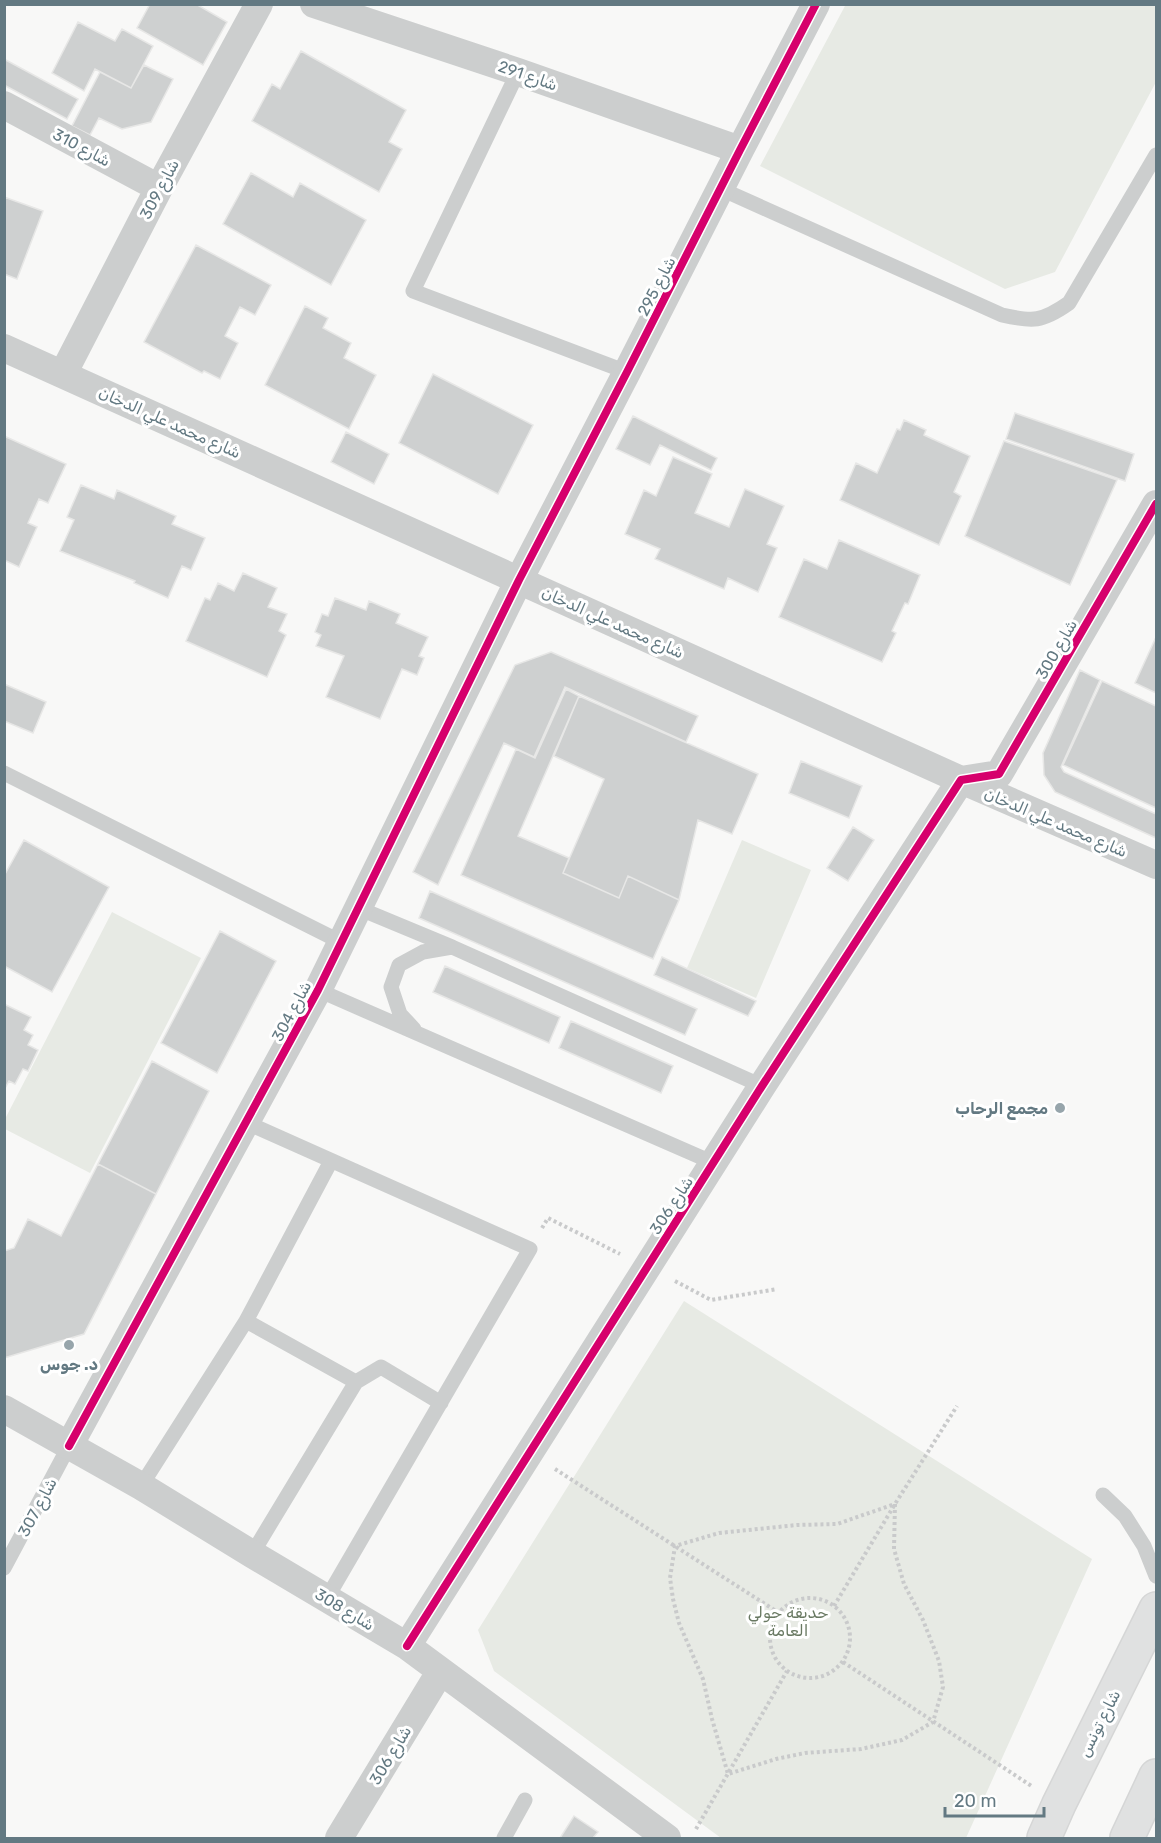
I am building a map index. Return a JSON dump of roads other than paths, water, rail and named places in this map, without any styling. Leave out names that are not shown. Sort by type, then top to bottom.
[{"type":"main road","name":"شارع تونس","points":[[1044,1839],[1154,1608]]},
{"type":"main road","points":[[1127,1839],[1156,1776]]},
{"type":"street","name":"شارع 309","points":[[63,374],[159,188],[259,4]]},
{"type":"street","name":"شارع 291","points":[[314,4],[518,72],[740,150]]},
{"type":"street","name":"شارع 295","points":[[519,580],[816,4]]},
{"type":"street","name":"شارع 310","points":[[4,105],[159,188]]},
{"type":"street","name":"شارع محمد علي الدخان","points":[[4,348],[961,780],[1156,865]]},
{"type":"street","name":"شارع 300","points":[[961,780],[999,774],[1156,504]]},
{"type":"street","name":"شارع 304","points":[[69,1446],[318,990],[519,580]]},
{"type":"street","name":"شارع 306","points":[[407,1646],[762,1086],[961,780]]},
{"type":"street","name":"شارع 308","points":[[4,1409],[141,1486],[407,1646],[667,1839]]},
{"type":"street","name":"شارع 306","points":[[339,1839],[440,1672]]},
{"type":"lane","points":[[518,72],[413,291],[627,372]]},
{"type":"lane","points":[[720,189],[1002,315],[1028,321],[1052,316],[1069,303],[1156,155]]},
{"type":"lane","points":[[4,773],[341,942]]},
{"type":"lane","points":[[358,908],[452,947],[762,1086]]},
{"type":"lane","points":[[419,1033],[400,1014],[391,987],[399,965],[423,952],[452,947]]},
{"type":"lane","points":[[318,990],[714,1163]]},
{"type":"lane","points":[[246,1122],[530,1250],[327,1598]]},
{"type":"lane","points":[[141,1486],[246,1321],[331,1161]]},
{"type":"lane","points":[[246,1321],[356,1382]]},
{"type":"lane","points":[[252,1554],[356,1382],[381,1367],[441,1403]]},
{"type":"lane","name":"شارع 307","points":[[4,1568],[69,1446]]},
{"type":"lane","points":[[1103,1495],[1125,1516],[1144,1546],[1156,1576]]},
{"type":"lane","points":[[504,1839],[525,1800]]},
{"type":"place","name":"مجمع الرحاب","points":[[1060,1108]]},
{"type":"place","name":"د. جوس","points":[[69,1345]]},
{"type":"park label","name":"حديقة حولي العامة","points":[[788,1621]]}]
